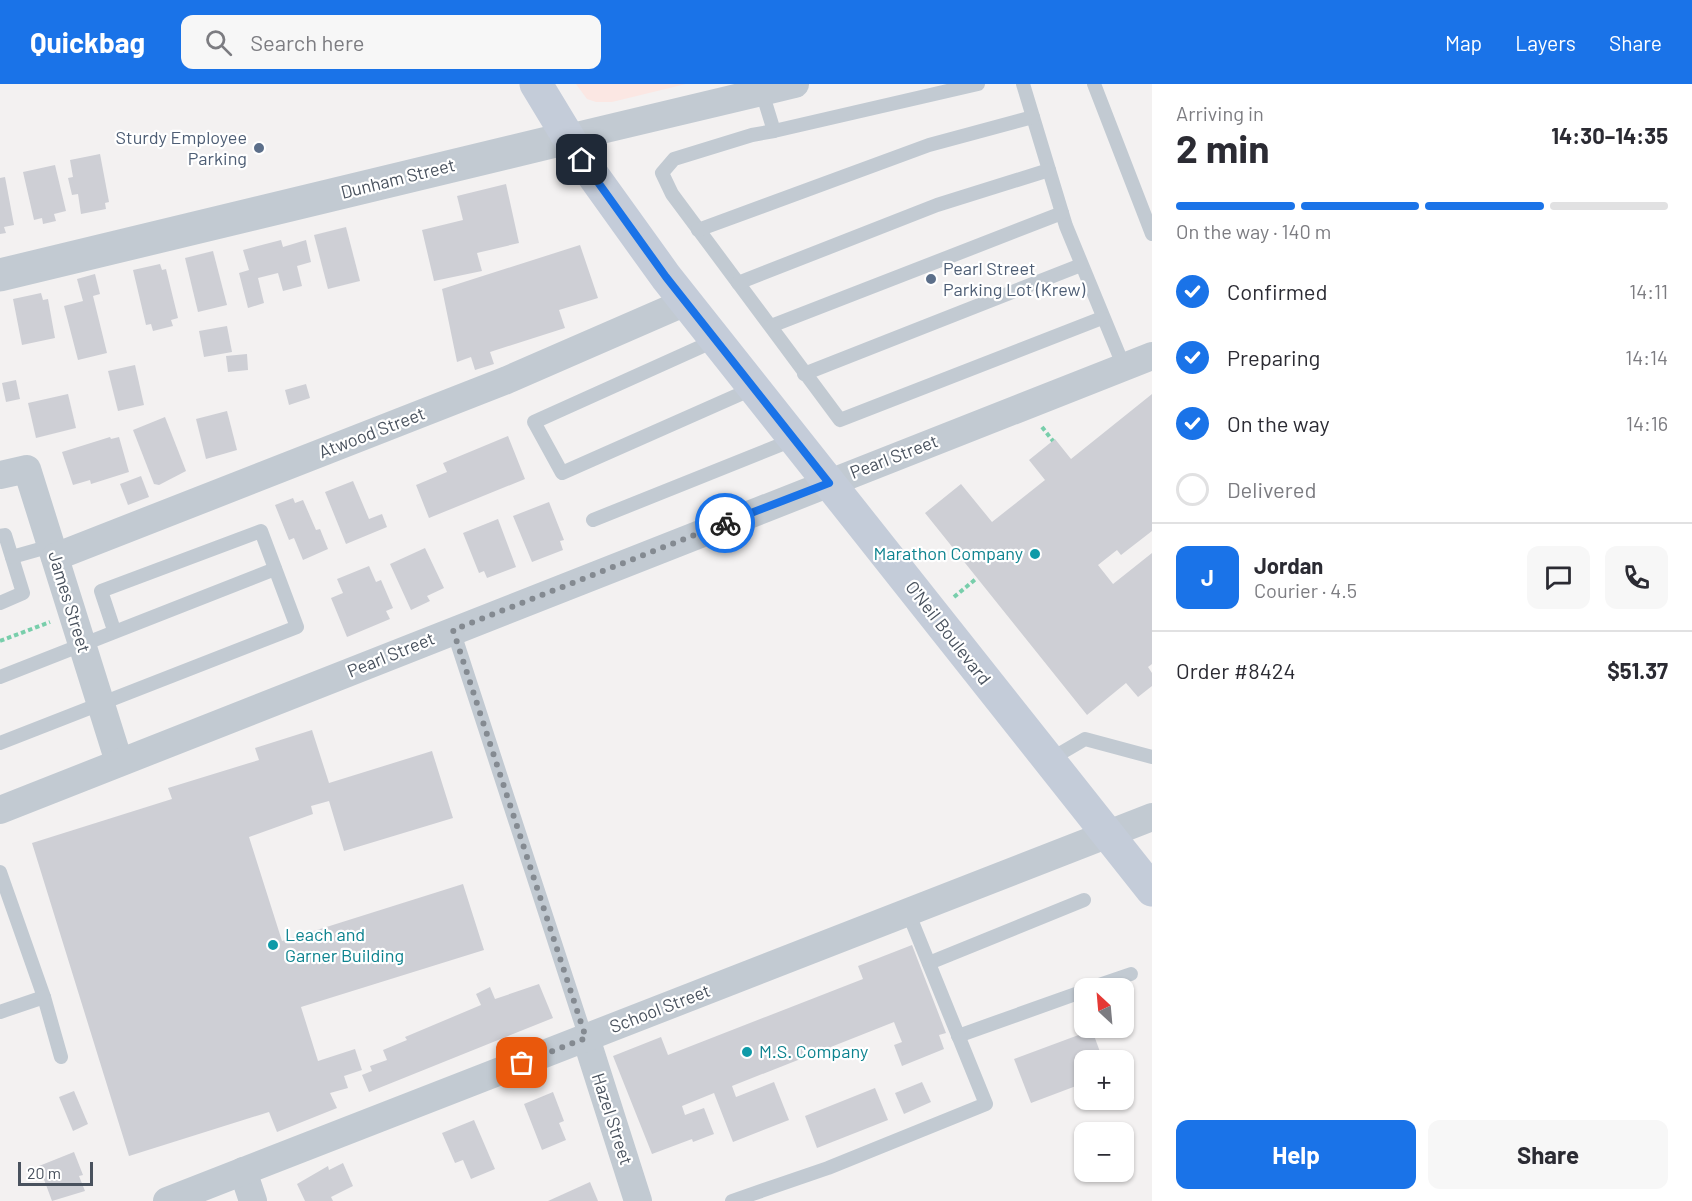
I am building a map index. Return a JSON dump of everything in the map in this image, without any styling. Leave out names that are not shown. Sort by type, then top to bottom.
[{"type":"main road","name":"O'Neil Boulevard","points":[[536,84],[568,138],[620,214],[686,302],[1152,890]]},
{"type":"street","name":"Dunham Street","points":[[0,275],[568,138],[761,88],[795,84]]},
{"type":"street","name":"Atwood Street","points":[[53,551],[507,380],[686,302]]},
{"type":"street","name":"Pearl Street","points":[[0,810],[1152,356]]},
{"type":"street","name":"James Street","points":[[0,475],[27,469],[119,762]]},
{"type":"street","name":"School Street","points":[[167,1201],[1152,817]]},
{"type":"street","name":"Hazel Street","points":[[586,1038],[638,1201]]},
{"type":"street","points":[[243,1171],[253,1201]]},
{"type":"lane","points":[[978,84],[752,135],[674,159],[662,173],[672,194],[840,420],[1102,318]]},
{"type":"lane","points":[[1023,84],[1062,213],[1102,318],[1124,367]]},
{"type":"lane","points":[[1094,84],[1152,234]]},
{"type":"lane","points":[[761,88],[774,131]]},
{"type":"lane","points":[[698,230],[929,145],[1033,117]]},
{"type":"lane","points":[[738,283],[937,205],[1049,170]]},
{"type":"lane","points":[[771,326],[1062,213]]},
{"type":"lane","points":[[804,374],[1081,265]]},
{"type":"lane","points":[[716,340],[534,422],[562,473],[754,388]]},
{"type":"lane","points":[[593,520],[795,439]]},
{"type":"lane","points":[[0,743],[297,627],[261,531],[101,591],[114,630]]},
{"type":"lane","points":[[0,537],[5,535],[23,593],[0,603]]},
{"type":"lane","points":[[12,558],[53,551]]},
{"type":"lane","points":[[0,677],[114,630],[275,569]]},
{"type":"lane","points":[[453,630],[586,1038]]},
{"type":"lane","points":[[1049,760],[1085,739],[1152,757]]},
{"type":"lane","points":[[0,872],[44,997],[61,1057]]},
{"type":"lane","points":[[929,963],[1084,900]]},
{"type":"lane","points":[[732,1201],[828,1167],[986,1104],[908,912]]},
{"type":"lane","points":[[1119,978],[1131,974]]},
{"type":"lane","points":[[958,1036],[1074,994]]},
{"type":"lane","points":[[0,1012],[44,997]]},
{"type":"path","points":[[1038,421],[1053,441]]},
{"type":"path","points":[[954,597],[977,578]]},
{"type":"path","points":[[0,641],[59,618]]},
{"type":"shaded area","points":[[576,84],[686,84],[612,102],[596,102],[587,99]]},
{"type":"building","points":[[100,154],[109,202],[105,203],[106,209],[81,214],[78,194],[72,195],[68,178],[73,177],[70,160]]},
{"type":"building","points":[[55,165],[66,211],[54,214],[56,221],[43,224],[42,218],[34,220],[23,172]]},
{"type":"building","points":[[5,177],[14,225],[4,227],[6,233],[0,234],[0,178]]},
{"type":"building","points":[[506,184],[519,243],[477,253],[482,271],[434,281],[422,230],[463,220],[457,196]]},
{"type":"building","points":[[346,227],[360,281],[328,289],[314,235]]},
{"type":"building","points":[[281,240],[283,247],[306,240],[311,262],[297,266],[302,286],[283,291],[278,273],[258,278],[264,303],[248,308],[239,273],[249,270],[243,250]]},
{"type":"building","points":[[580,245],[598,298],[559,310],[565,328],[490,352],[494,364],[475,370],[471,357],[457,362],[442,289]]},
{"type":"building","points":[[213,251],[227,305],[198,312],[185,258]]},
{"type":"building","points":[[160,264],[162,270],[166,269],[178,318],[171,320],[173,326],[153,331],[151,324],[146,325],[133,270]]},
{"type":"building","points":[[95,274],[100,294],[93,296],[107,353],[78,360],[64,306],[83,301],[77,279]]},
{"type":"building","points":[[41,293],[43,300],[48,299],[55,338],[22,345],[13,299]]},
{"type":"building","points":[[227,326],[232,352],[204,357],[199,331]]},
{"type":"building","points":[[247,354],[248,370],[228,372],[226,356]]},
{"type":"building","points":[[135,365],[144,405],[118,411],[108,371]]},
{"type":"building","points":[[16,380],[20,399],[6,402],[2,383]]},
{"type":"building","points":[[306,384],[310,398],[289,405],[285,390]]},
{"type":"building","points":[[68,394],[76,428],[36,438],[28,403]]},
{"type":"building","name":"Marathon Company","points":[[1152,394],[1152,531],[1121,555],[1117,550],[1098,565],[1113,584],[1152,553],[1152,664],[1148,667],[1152,673],[1152,686],[1138,697],[1126,683],[1087,715],[925,513],[961,484],[992,522],[1045,480],[1029,460],[1055,439],[1071,459]]},
{"type":"building","points":[[227,411],[237,450],[206,459],[196,419]]},
{"type":"building","points":[[165,417],[186,471],[159,485],[154,484],[133,430]]},
{"type":"building","points":[[508,436],[525,479],[429,518],[416,485],[447,472],[443,463]]},
{"type":"building","points":[[110,437],[111,439],[119,437],[129,472],[91,484],[90,480],[73,485],[62,452]]},
{"type":"building","points":[[141,476],[149,497],[128,505],[120,484]]},
{"type":"building","points":[[353,481],[369,519],[382,514],[387,527],[346,544],[325,492]]},
{"type":"building","points":[[293,498],[295,503],[303,500],[316,530],[320,529],[328,549],[303,560],[294,538],[289,540],[275,505]]},
{"type":"building","points":[[549,502],[564,540],[560,541],[563,550],[532,562],[513,516]]},
{"type":"building","points":[[498,519],[516,567],[487,578],[484,571],[479,573],[463,533]]},
{"type":"building","points":[[425,548],[444,588],[427,596],[430,601],[411,610],[390,564]]},
{"type":"building","points":[[369,566],[376,582],[381,580],[393,608],[386,611],[390,619],[347,637],[331,598],[343,593],[337,579]]},
{"type":"building","name":"Leach and Garner Building","points":[[312,730],[329,783],[432,751],[453,818],[344,851],[329,801],[311,806],[313,814],[249,837],[282,941],[463,884],[484,950],[301,1007],[318,1061],[355,1049],[362,1070],[344,1076],[348,1088],[330,1093],[337,1108],[277,1132],[269,1112],[129,1156],[32,843],[172,799],[168,788],[259,760],[255,748]]},
{"type":"building","name":"M.S. Company","points":[[912,945],[946,1033],[939,1035],[944,1049],[902,1066],[894,1045],[902,1042],[894,1022],[732,1086],[736,1097],[774,1082],[789,1120],[733,1142],[714,1093],[682,1106],[685,1115],[704,1108],[714,1134],[693,1142],[692,1139],[652,1154],[613,1056],[661,1037],[668,1055],[863,979],[858,966]]},
{"type":"building","points":[[539,984],[553,1018],[369,1092],[362,1075],[372,1071],[370,1066],[387,1060],[383,1050],[407,1040],[405,1037],[481,1005],[476,994],[490,987],[495,999]]},
{"type":"building","points":[[1074,1037],[1095,1038],[1099,1050],[1074,1050],[1074,1087],[1031,1103],[1014,1059]]},
{"type":"building","points":[[922,1082],[931,1102],[904,1114],[895,1093]]},
{"type":"building","points":[[875,1088],[888,1120],[817,1148],[805,1116]]},
{"type":"building","points":[[74,1091],[88,1124],[73,1131],[59,1097]]},
{"type":"building","points":[[553,1092],[564,1121],[559,1123],[566,1140],[542,1150],[524,1104]]},
{"type":"building","points":[[474,1120],[495,1169],[471,1179],[463,1160],[455,1163],[442,1133]]},
{"type":"building","points":[[74,1152],[83,1175],[79,1176],[85,1191],[52,1201],[39,1166]]},
{"type":"building","points":[[343,1163],[353,1186],[331,1197],[333,1201],[305,1201],[297,1184],[328,1166],[329,1170]]},
{"type":"building","points":[[590,1182],[598,1201],[548,1201]]},
{"type":"way so far","points":[[522,1063],[586,1038],[453,630],[725,523]]},
{"type":"place","name":"Sturdy Employee Parking","points":[[259,148]]},
{"type":"place","name":"Pearl Street Parking Lot (Krew)","points":[[931,279]]},
{"type":"place","name":"Marathon Company","points":[[1035,554]]},
{"type":"place","name":"Leach and Garner Building","points":[[273,945]]},
{"type":"place","name":"M.S. Company","points":[[747,1052]]},
{"type":"route","points":[[582,160],[666,277],[829,483],[725,523]]}]
